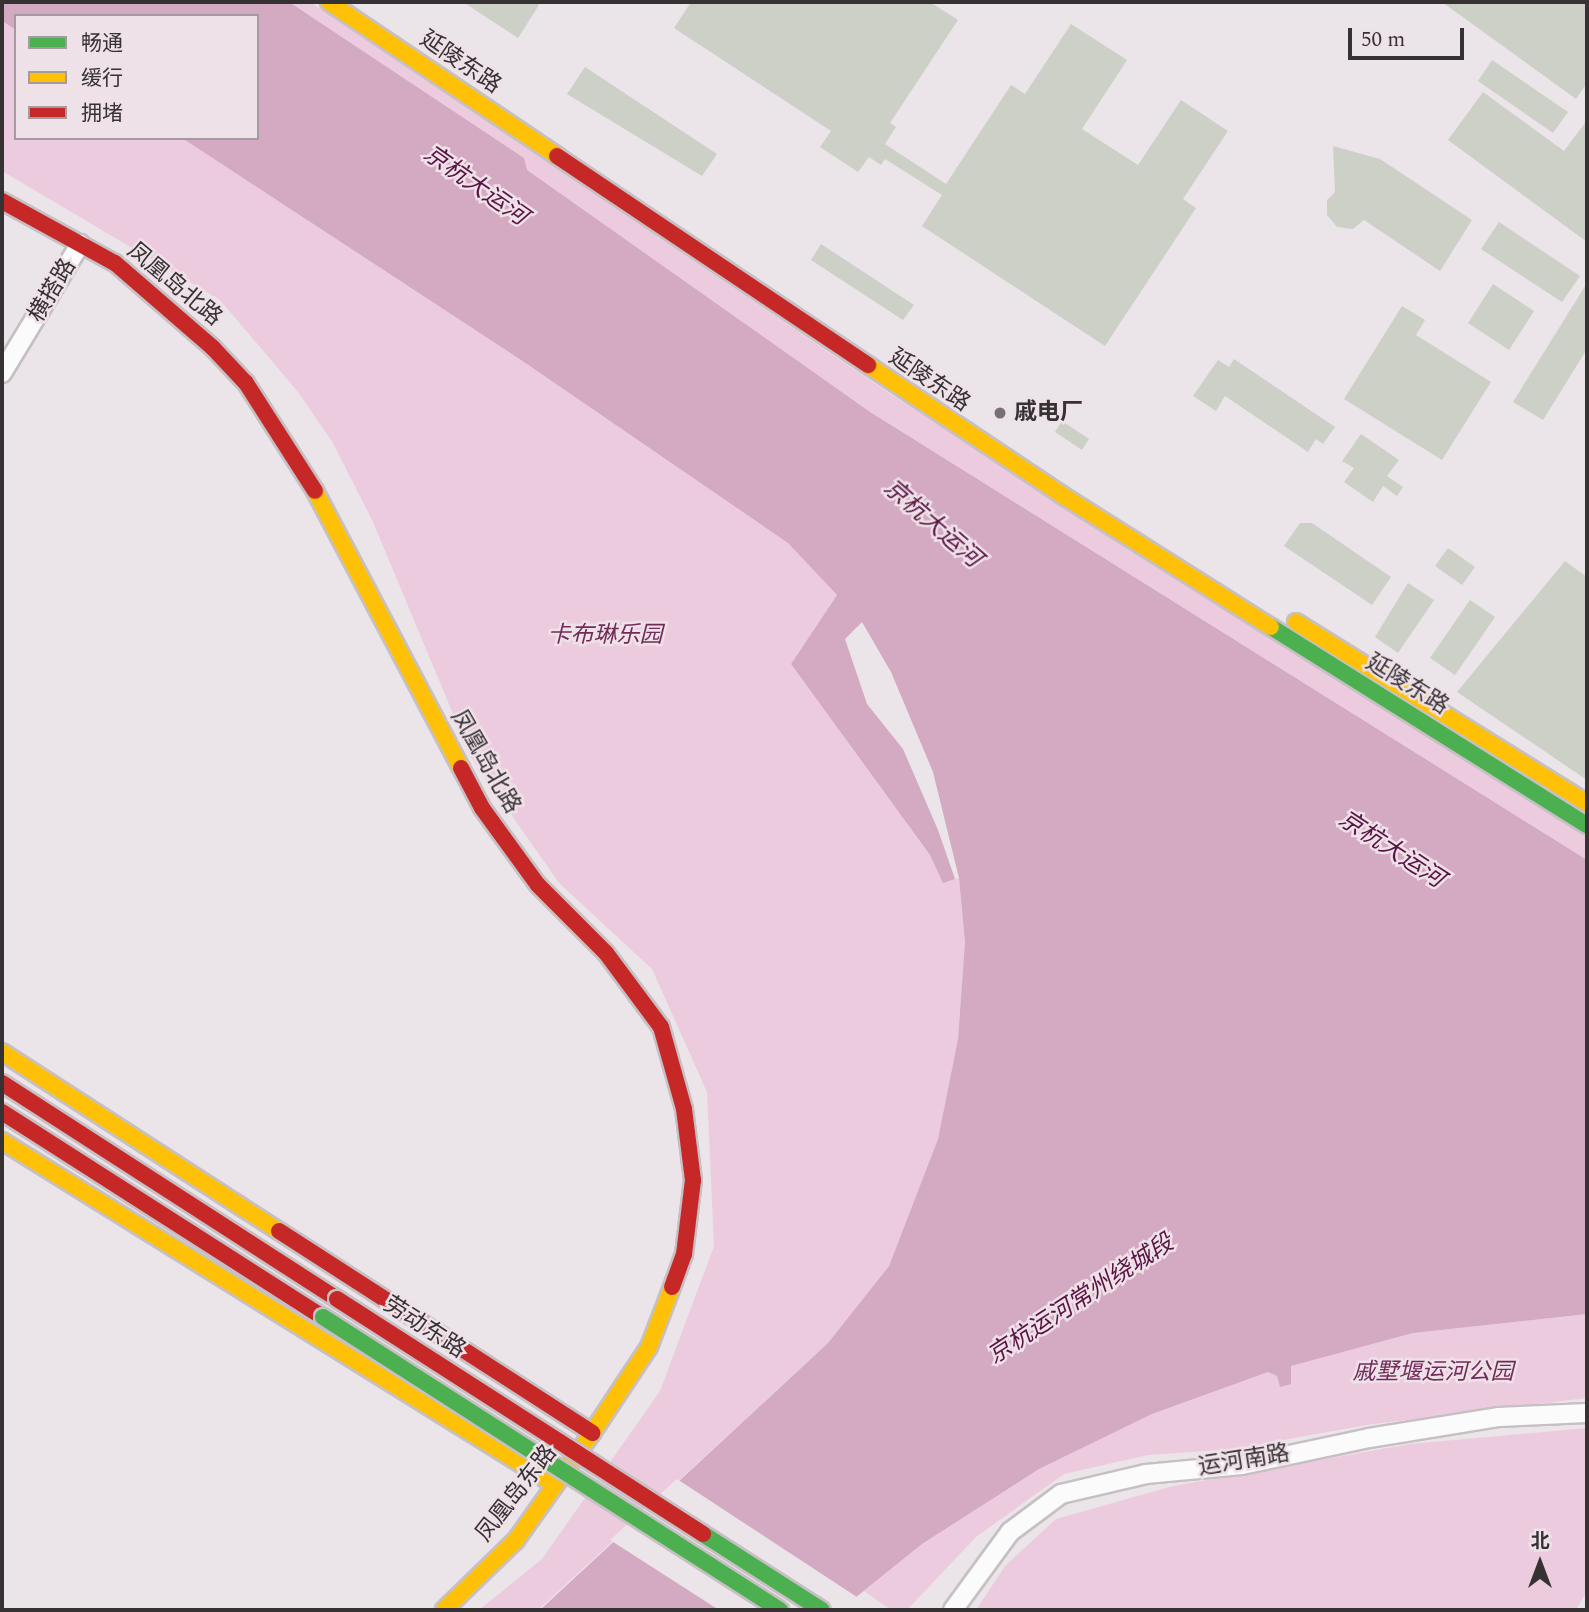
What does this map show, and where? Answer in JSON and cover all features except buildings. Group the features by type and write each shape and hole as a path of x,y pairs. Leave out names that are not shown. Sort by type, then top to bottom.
{"main road":[{"name":"延陵东路","path":"328,2 1062,495 1587,825"},
{"name":"延陵东路","path":"357,2 917,383 1587,803"},
{"name":"凤凰岛北路","path":"2,201 115,263 164,303 246,383 335,522 481,808 538,885 606,953 661,1027 684,1109 693,1180 684,1254 649,1347 592,1433"},
{"path":"2,1052 592,1433"},
{"name":"劳动东路","path":"2,1083 822,1610"},
{"name":"劳动东路","path":"2,1112 780,1610"},
{"path":"2,1141 555,1485"},
{"name":"凤凰岛东路","path":"444,1610 516,1540 592,1433"}],"street":[{"name":"横搭路","path":"2,373 80,244"},
{"name":"运河南路","path":"953,1610 1010,1531 1061,1494 1146,1474 1242,1465 1368,1438 1499,1417 1587,1413"}],"green space":[{"path":"267,2 310,2 892,395 1587,832 1587,880 878,421"},
{"name":"卡布琳乐园","path":"2,21 14,29 14,140 185,140 521,360 788,543 837,595 791,664 930,855 943,882 959,878 965,942 958,1039 938,1139 889,1266 828,1343 538,1610 479,1610 542,1559 660,1391 714,1246 707,1092 652,969 559,883 471,757 373,522 333,443 298,392 220,300 2,171"},
{"name":"戚墅堰运河公园","path":"1587,1314 1587,1398 1366,1425 1234,1449 1148,1455 1064,1474 976,1537 907,1610 891,1610 864,1591 922,1544 1039,1469 1152,1414 1268,1372 1277,1376 1280,1387 1291,1366 1413,1333"},
{"path":"1587,1428 1587,1591 1576,1610 976,1610 1005,1566 1056,1519 1173,1486 1410,1444"}],"water":[{"path":"2,2 289,2 524,158 527,170 870,412 1587,860 1587,1314 1413,1333 1291,1366 1291,1384 1280,1387 1277,1376 1268,1372 1152,1414 1039,1469 922,1544 840,1610 540,1610 828,1343 889,1266 938,1139 958,1039 965,942 959,878 933,772 891,672 862,622 845,639 867,704 903,749 938,830 955,879 943,883 930,855 791,664 837,595 788,543 521,360 185,140 259,140 259,14 14,14 14,29 2,21"}],"pier":[{"path":"677,1479 860,1599 846,1610 719,1610 610,1540"}],"traffic: fast":[{"path":"1271,627 1587,825"},
{"path":"323,1317 780,1610"},
{"path":"703,1534 822,1610"}],"traffic: slow":[{"path":"329,2 557,156"},
{"path":"868,365 1062,495 1271,627"},
{"path":"315,491 461,768"},
{"path":"1296,622 1587,803"},
{"path":"2,1052 279,1231"},
{"path":"2,1141 555,1485"},
{"path":"444,1610 516,1540 592,1433 649,1347 672,1287"}],"traffic: jam":[{"path":"557,156 868,365"},
{"path":"2,201 115,263 213,348 246,383 315,491"},
{"path":"461,768 482,808 538,885 606,953 661,1027 684,1109 693,1180 684,1254 672,1287"},
{"path":"2,1083 337,1299"},
{"path":"2,1112 323,1317"},
{"path":"279,1231 592,1433"},
{"path":"337,1299 703,1534"}],"place":[{"name":"戚电厂","path":"1000,413"}],"water label":[{"name":"京杭大运河","path":"475,186"},
{"name":"京杭大运河","path":"932,524"},
{"name":"京杭大运河","path":"1391,850"},
{"name":"京杭运河常州绕城段","path":"1081,1300"}]}
